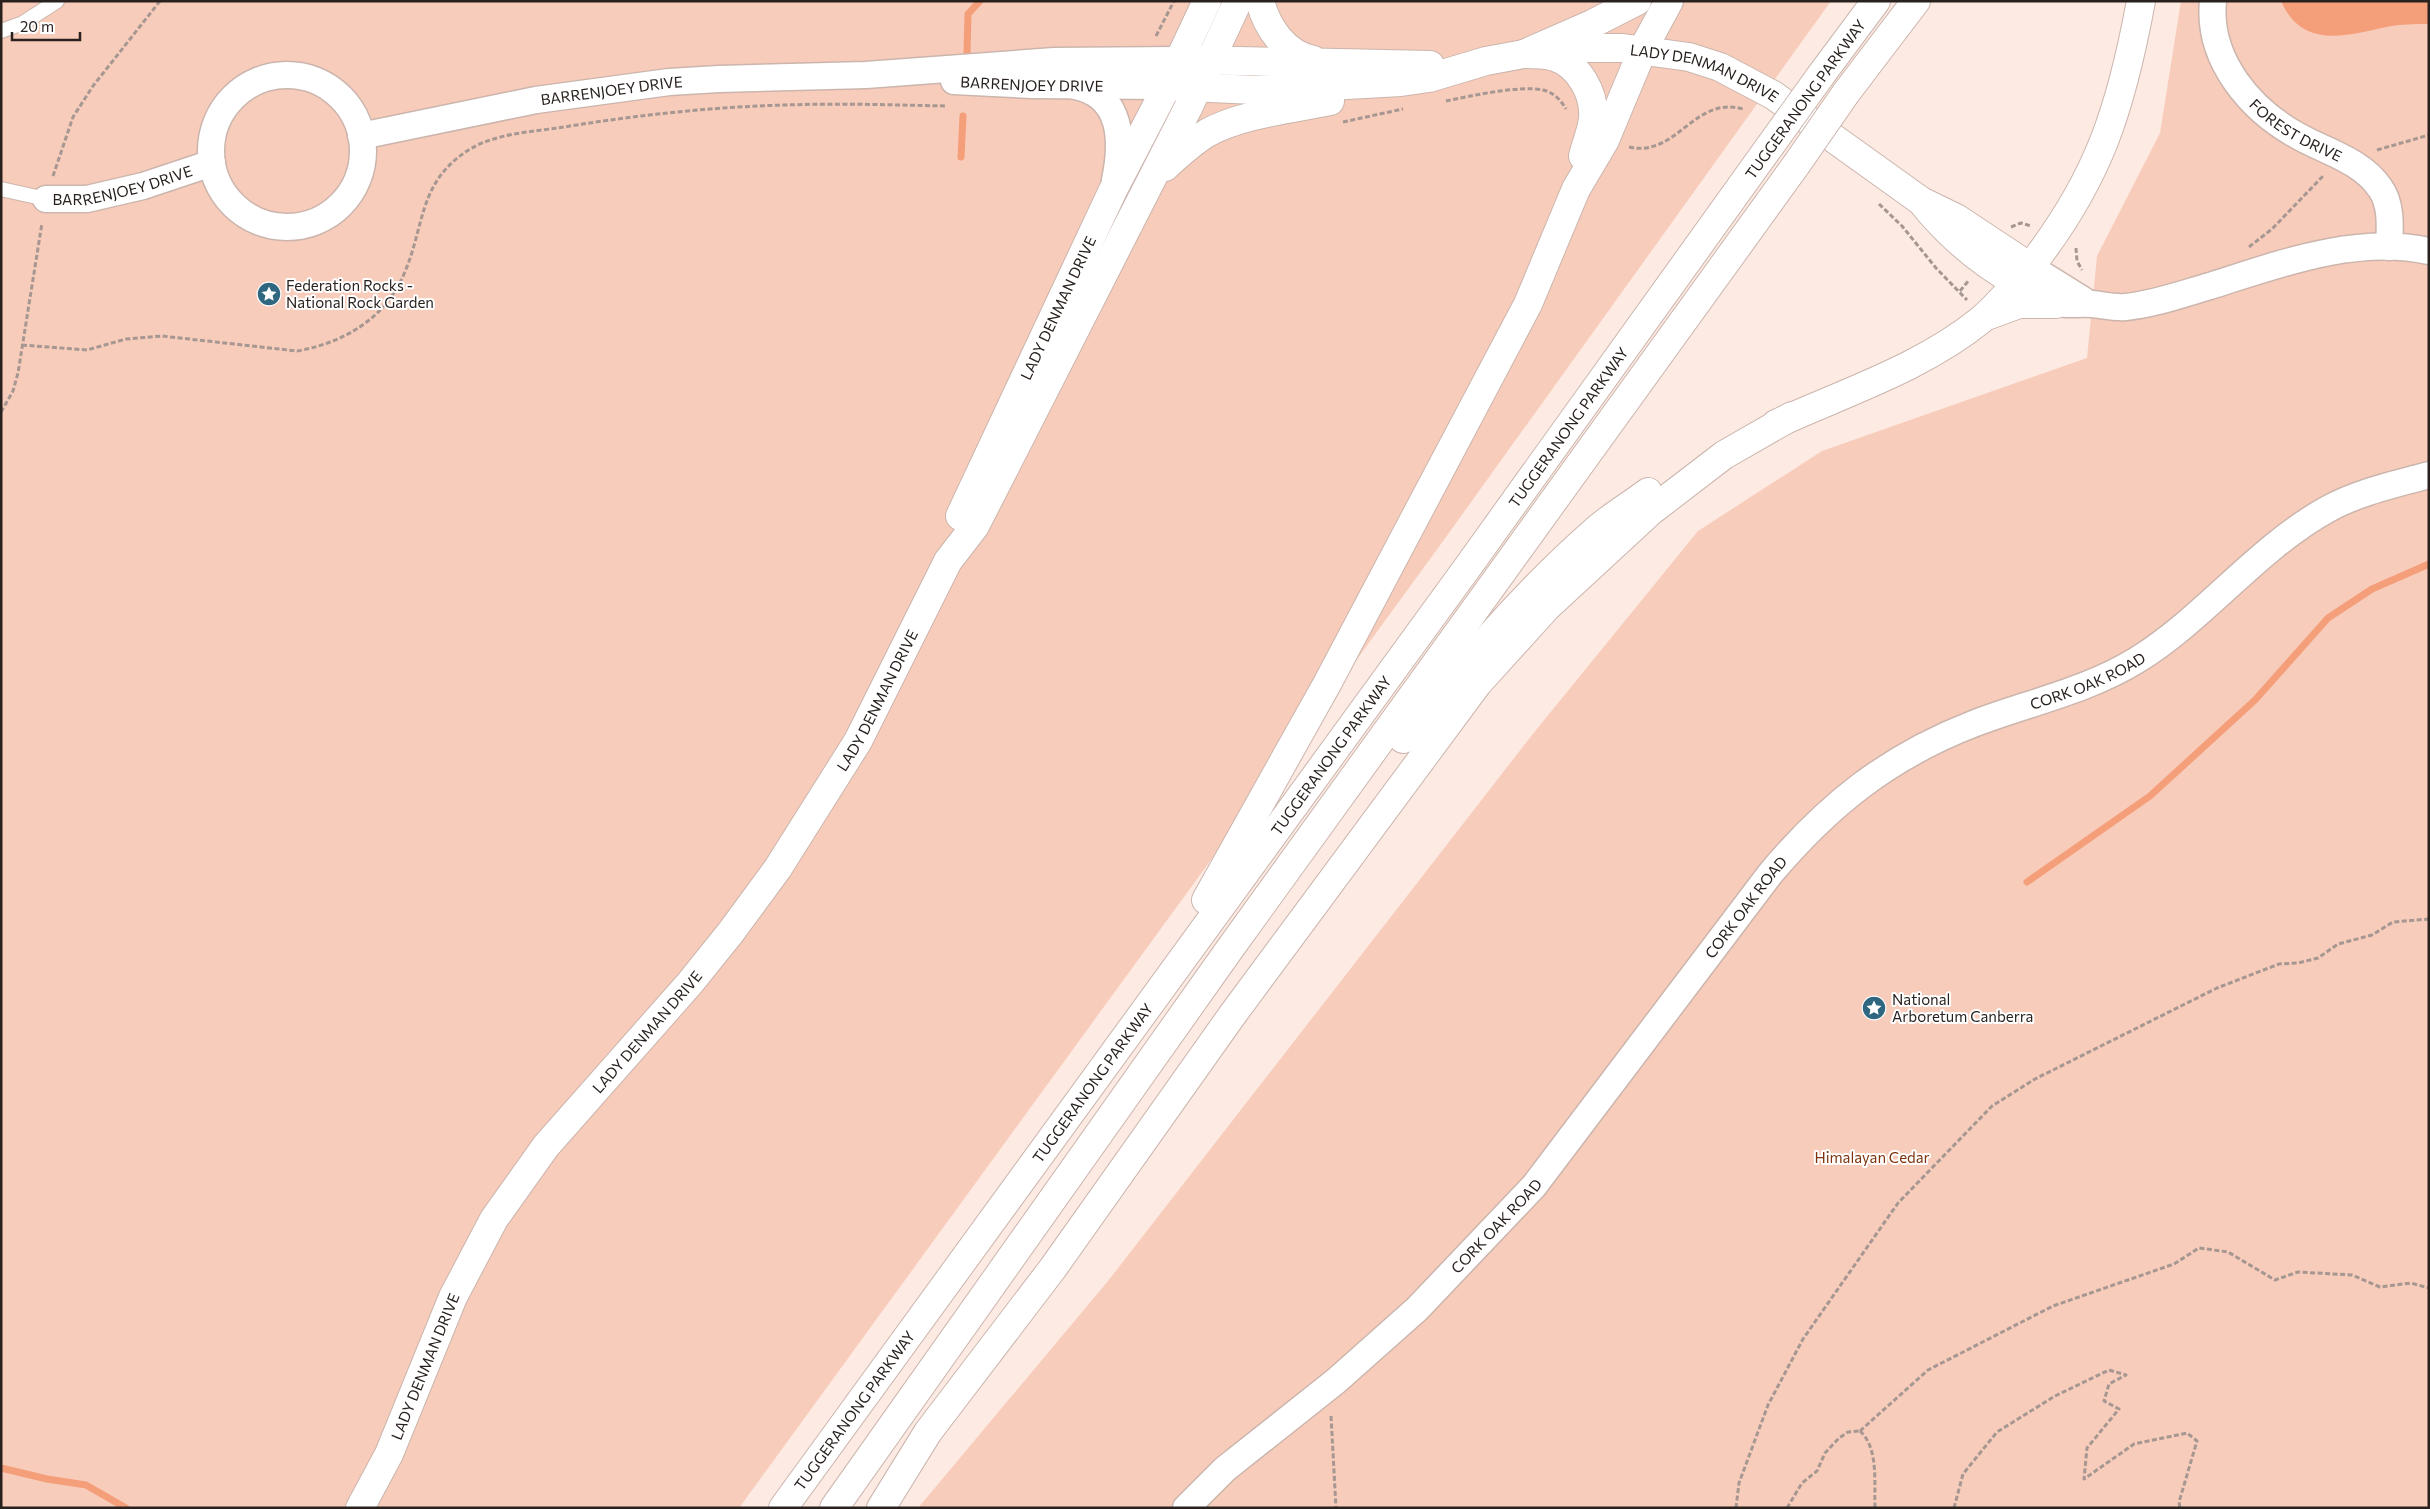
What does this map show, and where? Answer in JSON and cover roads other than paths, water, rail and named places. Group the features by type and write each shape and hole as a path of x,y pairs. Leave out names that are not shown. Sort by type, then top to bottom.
{"main road":[{"name":"LADY DENMAN DRIVE","path":"948,561 957,521 1112,190 1168,86 1207,1"},
{"name":"LADY DENMAN DRIVE","path":"360,1508 389,1454 453,1297 494,1219 546,1146 690,983 731,932 778,868 858,741 948,561 975,526 1198,87 1238,1"},
{"path":"1260,1 1265,17 1283,43 1300,56 1317,61"},
{"path":"1524,54 1592,24 1636,1"},
{"path":"1123,1042 1185,937 1327,684 1528,304 1576,189 1605,140 1643,49 1669,1"},
{"name":"TUGGERANONG PARKWAY","path":"783,1508 1467,568 1876,1"},
{"name":"TUGGERANONG PARKWAY","path":"834,1508 1229,950 1846,93 1916,1"},
{"path":"1229,950 1481,644 1546,576 1597,529 1673,475 1717,450 1905,367 1962,334 1984,318 2024,275 2054,238 2083,190 2103,148 2121,93 2141,1"},
{"name":"LADY DENMAN DRIVE","path":"1198,87 1255,90 1307,89 1429,78 1486,61 1524,54 1599,47 1643,49 1704,61 1751,82 1812,122 1921,201 1956,218 2024,275"},
{"path":"1524,54 1541,54 1563,61 1574,70 1589,93 1593,107 1592,119 1576,189"},
{"name":"LADY DENMAN DRIVE","path":"1180,60 1317,61 1429,65 1486,61"},
{"path":"1151,179 1191,144 1209,132 1230,124 1429,78"},
{"name":"BARRENJOEY DRIVE","path":"1168,86 1198,87"},
{"path":"1984,318 2019,304 2056,304"},
{"path":"881,1508 928,1432 1053,1268 1233,1014 1478,683 1547,607 1651,510 1724,455 1792,416"}],"street":[{"name":"FOREST DRIVE","path":"2213,1 2214,32 2221,53 2235,81 2255,106 2285,129 2350,162 2375,181 2385,197 2390,225 2389,247"},
{"name":"BARRENJOEY DRIVE","path":"361,136 477,110 598,90 719,78 866,74 1054,61 1180,60"},
{"name":"BARRENJOEY DRIVE","path":"866,74 1000,84 1168,86"},
{"name":"BARRENJOEY DRIVE","path":"278,76 306,78 330,89 349,108 356,120 361,136 362,159 360,171 349,194 341,204 325,216 295,226 269,225 246,215 235,207 220,187 212,163 212,136 222,110 230,100 252,84 278,76"},
{"path":"1067,85 1093,93 1106,104 1114,117 1119,131 1121,148 1112,190"},
{"name":"BARRENJOEY DRIVE","path":"46,199 87,199 143,186 212,163"},
{"path":"2024,275 2056,304 2068,306 2090,304 2111,307 2145,304 2325,253 2355,248 2389,247 2429,251"},
{"path":"2024,275 2065,291 2090,304"},
{"name":"CORK OAK ROAD","path":"1186,1508 1225,1469 1336,1381 1417,1309 1534,1186 1770,874 1798,841 1848,794 1914,750 1972,725 2084,686 2138,660 2271,549 2312,519 2354,498 2429,475"}],"lane":[{"path":"1,31 23,23 57,1"},
{"name":"BARRENJOEY DRIVE","path":"1,189 46,199"}],"waterway":[{"path":"967,53 968,14 980,1"},
{"path":"961,157 963,116"},
{"path":"2027,882 2150,796 2255,700 2328,618 2372,589 2429,564"},
{"path":"1,1468 47,1479 86,1485 126,1508"}],"place":[{"name":"Federation Rocks - National Rock Garden","path":"269,294"},
{"name":"National Arboretum Canberra","path":"1874,1008"}],"park label":[{"name":"Himalayan Cedar","path":"1872,1157"}]}
